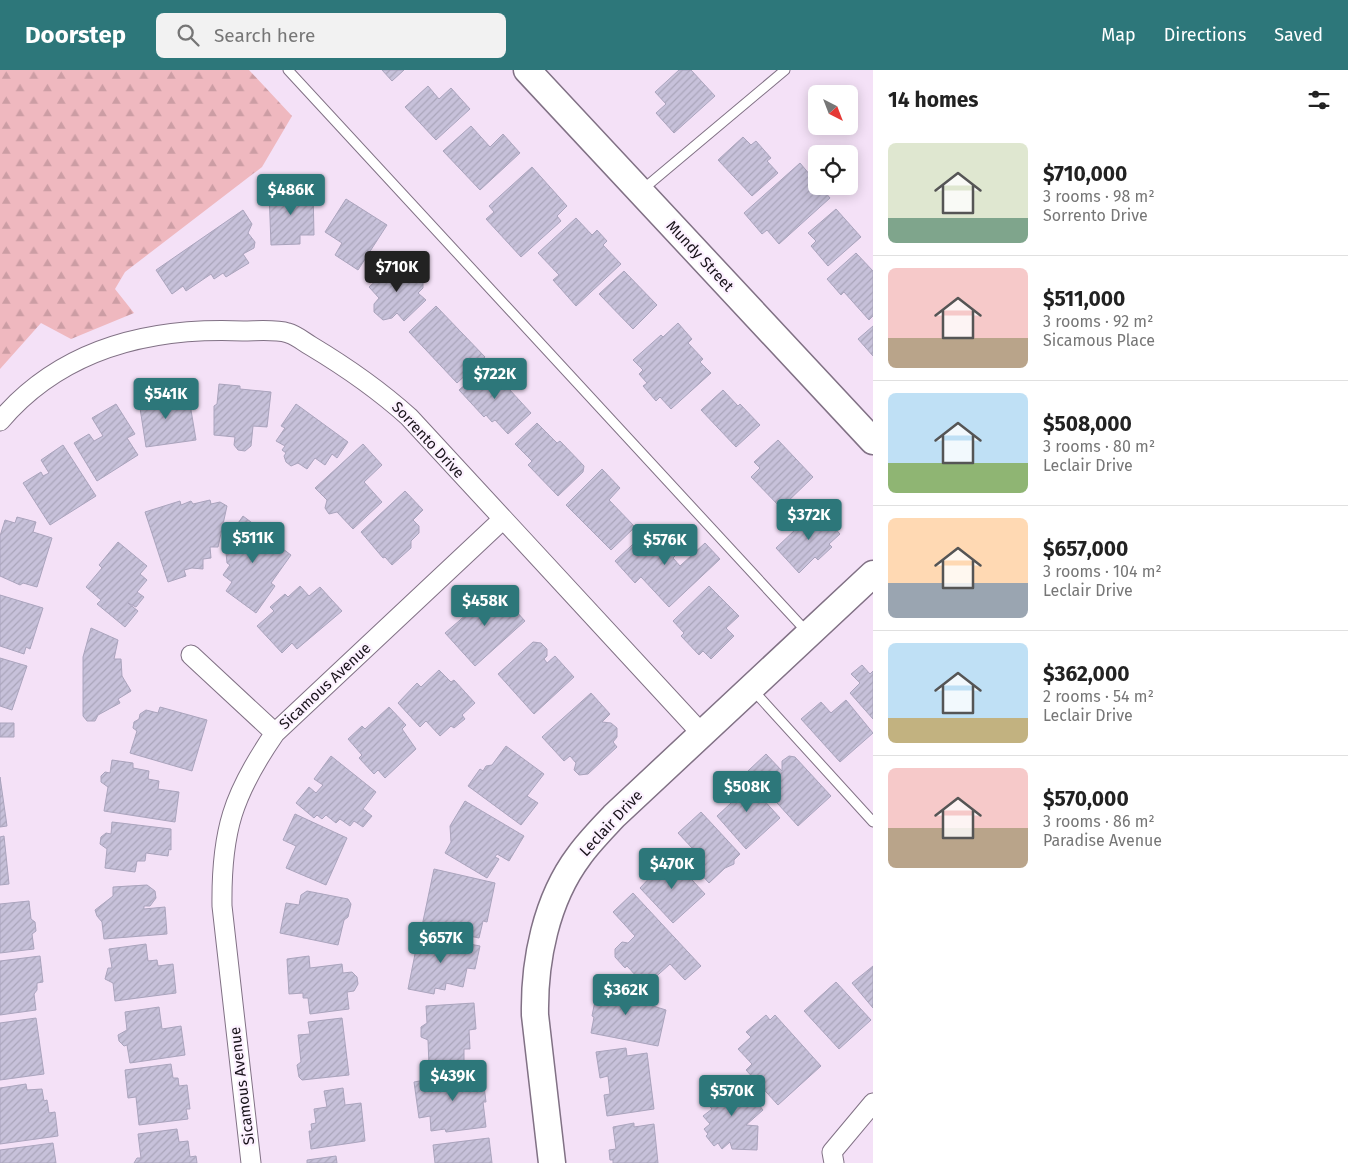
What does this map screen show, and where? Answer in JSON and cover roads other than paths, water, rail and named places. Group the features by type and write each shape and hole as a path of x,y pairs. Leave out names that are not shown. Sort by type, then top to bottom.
{"street":[{"name":"Mundy Street","path":"527,70 873,441"},
{"name":"Sorrento Drive","path":"0,421 45,380 63,369 120,342 177,332 208,329 289,333 386,396 409,417 502,520 702,734"},
{"name":"Sicamous Avenue","path":"251,1163 225,944 222,870 226,839 234,806 251,768 275,733 502,520"},
{"name":"Leclair Drive","path":"552,1163 535,1015 535,993 542,941 551,914 578,858 595,836 873,574"},
{"path":"192,655 275,733"},
{"path":"834,1163 832,1152 873,1103"}],"lane":[{"path":"288,70 810,634"},
{"path":"640,192 785,70"},
{"path":"752,689 873,822"}]}
